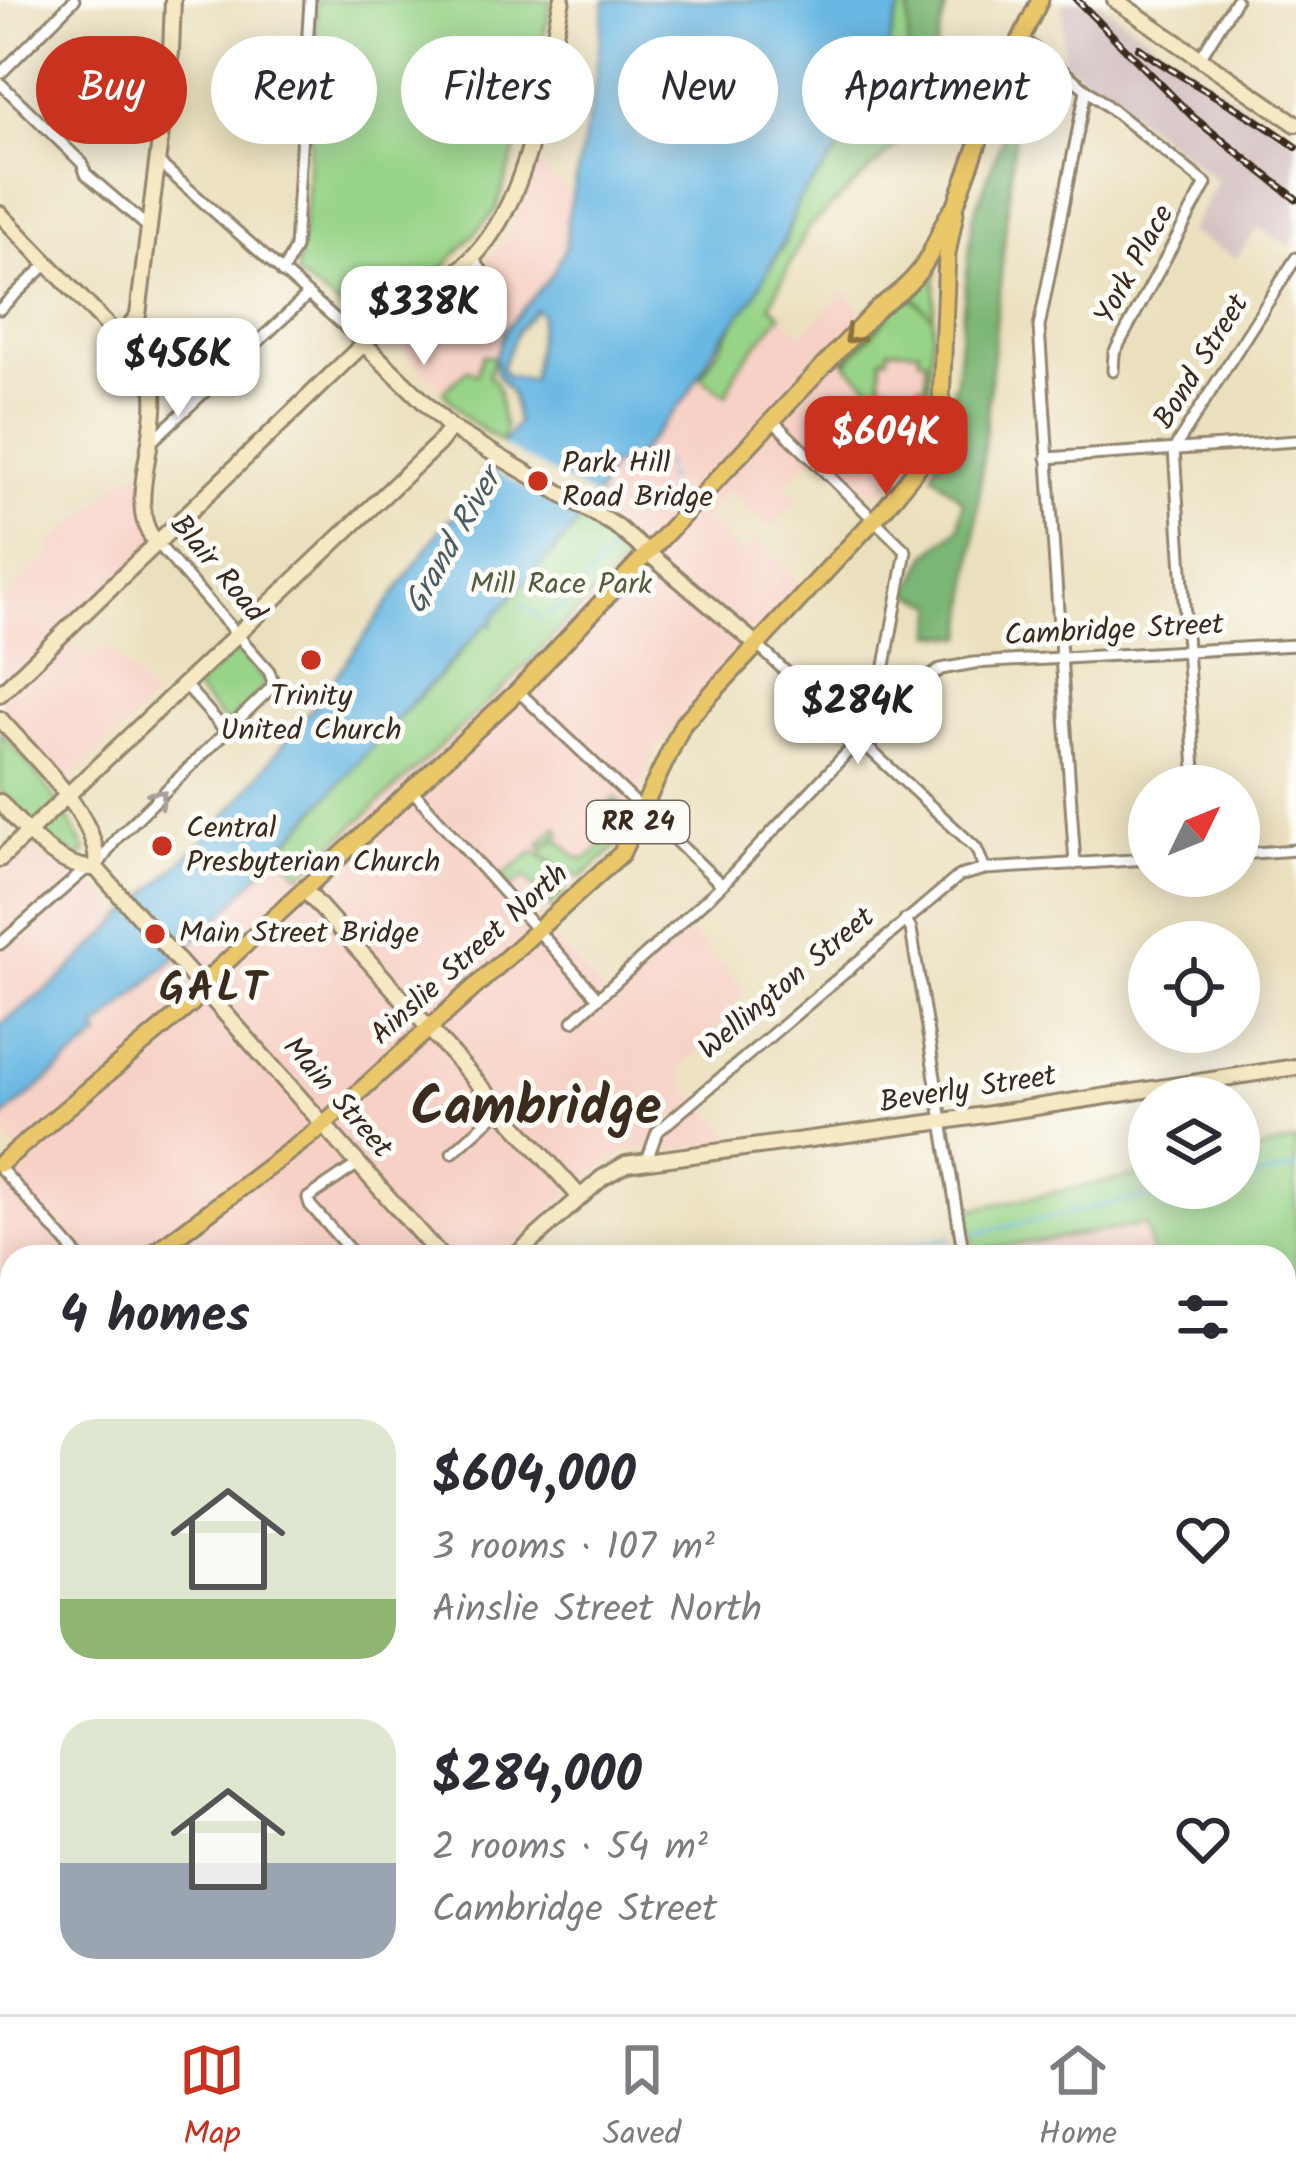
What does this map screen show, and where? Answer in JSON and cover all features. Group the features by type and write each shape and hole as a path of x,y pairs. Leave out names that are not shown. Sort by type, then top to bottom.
{"main road":[{"name":"RR 24","path":"1021,36 1040,0"},
{"name":"RR 24","path":"0,1166 192,1004 203,987 518,691 875,311 912,282 956,204 979,144"},
{"name":"Ainslie Street North","path":"324,1124 621,854 682,724 875,519 922,462 938,422 946,254 956,204"},
{"name":"RR 24","path":"165,1245 324,1124"}],"street":[{"path":"74,0 0,78 82,163 86,174 150,230"},
{"path":"122,338 138,315 173,0"},
{"path":"282,273 295,248 310,0"},
{"path":"0,694 364,344 473,258 506,213 527,153 562,0"},
{"path":"1115,0 1296,124"},
{"path":"1200,58 1236,0"},
{"path":"1072,79 1086,90 1039,327 1075,864"},
{"name":"York Place","path":"1086,90 1206,184 1114,352 1113,371"},
{"path":"158,162 364,344 451,428 592,511 651,552 976,848 986,869"},
{"name":"Blair Road","path":"0,214 122,338 152,376 155,400 141,518 274,678 268,691 226,731"},
{"path":"426,295 450,319 484,280 473,258"},
{"name":"Bond Street","path":"1195,765 1174,448 1296,258"},
{"path":"0,310 48,263"},
{"path":"151,443 308,296"},
{"path":"773,422 906,551 878,723"},
{"path":"0,859 451,428"},
{"path":"1047,458 1296,441"},
{"name":"Cambridge Street","path":"573,1021 722,885 860,739 941,669 974,663 1296,645"},
{"path":"0,944 91,868 226,731 184,684"},
{"path":"518,691 722,885"},
{"path":"0,719 67,795 93,842 91,868"},
{"path":"412,790 598,998"},
{"path":"0,802 43,846 91,868"},
{"path":"1260,853 1296,850"},
{"name":"Wellington Street","path":"527,1245 617,1168 647,1160 657,1132 958,876 986,869 1128,860"},
{"name":"Main Street","path":"91,868 203,987 430,1245"},
{"path":"305,890 580,1197"},
{"path":"905,920 911,929 962,1245"},
{"name":"Beverly Street","path":"647,1160 1296,1067"},
{"path":"452,1153 501,1109"},
{"path":"345,1245 308,1198 358,1165"},
{"path":"0,1166 69,1245"}],"shaded area":[{"path":"1067,0 1096,0 1296,142 1296,234 1289,245 1258,228 1236,258 1189,232 1218,181 1072,67 1072,36 1063,36"},
{"path":"537,165 574,196 561,260 506,330 495,357 483,355 476,376 467,369 443,392 397,344 399,325 458,289 504,242"},
{"path":"843,292 880,327 891,315 888,310 931,317 927,414 919,442 880,492 868,491 822,450 785,485 798,499 770,529 729,489 702,516 741,554 755,539 802,584 722,668 656,749 625,831 537,919 609,999 690,932 747,992 680,1070 688,1091 741,1143 629,1148 581,1183 523,1237 529,1245 0,1245 0,1182 25,1160 11,1143 0,1116 100,1035 95,1030 226,911 280,853 302,874 510,682 626,559 587,523 611,464 627,467 701,377 726,395 738,367 781,315 802,334"},
{"path":"151,465 157,467 153,519 172,545 72,640 91,659 108,645 155,699 65,783 0,709 0,603 54,551 50,544 126,478"},
{"path":"26,847 101,889 126,917 56,983 0,1025 0,873"},
{"path":"1145,1225 1150,1245 1014,1245"}],"green space":[{"path":"317,0 552,0 544,36 401,36 401,144 517,144 496,210 435,277 364,325 297,276 310,144 377,144 377,36 315,36"},
{"path":"909,0 908,36 891,36"},
{"path":"909,0 948,0 939,36 908,36"},
{"path":"845,144 898,144 808,228 770,305 781,315 738,367 726,396 701,377 784,245 799,199"},
{"path":"1000,144 1014,144 965,637 933,634 937,605 909,593 927,555 959,528 963,501 933,474 956,379 973,217"},
{"path":"937,253 929,392 918,393 918,385 926,384 926,359 919,358 919,350 889,349 888,357 882,357 881,383 888,384 886,390 876,391 846,364 891,313 845,361 842,358 906,293 933,317 908,291"},
{"path":"483,355 495,357 488,376 499,392 505,426 502,443 468,420 443,392 468,369 476,375"},
{"name":"Mill Race Park","path":"577,522 587,523 627,559 510,682 301,875 280,853 480,630 492,625"},
{"path":"239,647 266,684 227,725 195,689"},
{"path":"0,731 67,817 86,852 79,858 44,836 0,792"},
{"path":"616,798 633,816 620,843 581,878 541,852 547,846 539,844 557,827 561,833 550,844 558,838 577,858 587,859 622,826 620,820 626,814 613,802 607,805"},
{"path":"535,851 565,878 564,894 549,907 525,876 510,888 500,877"},
{"path":"1296,1141 1296,1245 1150,1245 1145,1225 1014,1245 974,1245 968,1210 1128,1177 1128,1209 1260,1209 1260,1150"}],"water":[{"name":"Grand River","path":"605,0 905,0 891,36 802,36 802,144 844,144 799,199 753,299 716,345 688,395 627,467 611,465 596,498 591,495 574,528 494,617 492,625 476,634 413,701 226,911 96,1030 100,1036 0,1120 0,1025 56,983 219,825 322,696 447,520 467,514 486,467 517,423 512,395 496,373 495,357 505,330 552,275 566,246 583,144 594,144 594,89","holes":["536,309 541,314 532,380 507,376 501,368 517,331"]}],"pier":[{"name":"Park Hill Road Bridge","path":"497,442 598,499 583,521 483,465"}],"waterway":[{"path":"665,462 666,469"},
{"path":"666,480 668,475"},
{"path":"549,615 571,599 613,549"},
{"path":"521,603 525,606"},
{"path":"530,611 540,618"},
{"path":"1260,1177 1296,1168"},
{"path":"969,1235 1128,1201"},
{"path":"909,1245 950,1238"}],"railway":[{"path":"1077,0 1194,118 1296,199"},
{"path":"1139,48 1296,147"}],"place":[{"name":"Park Hill Road Bridge","path":"538,481"},
{"name":"Trinity United Church","path":"311,660"},
{"name":"Central Presbyterian Church","path":"162,846"},
{"name":"Main Street Bridge","path":"155,934"}],"district":[{"name":"GALT","path":"214,989"},
{"name":"Cambridge","path":"536,1110"}]}
